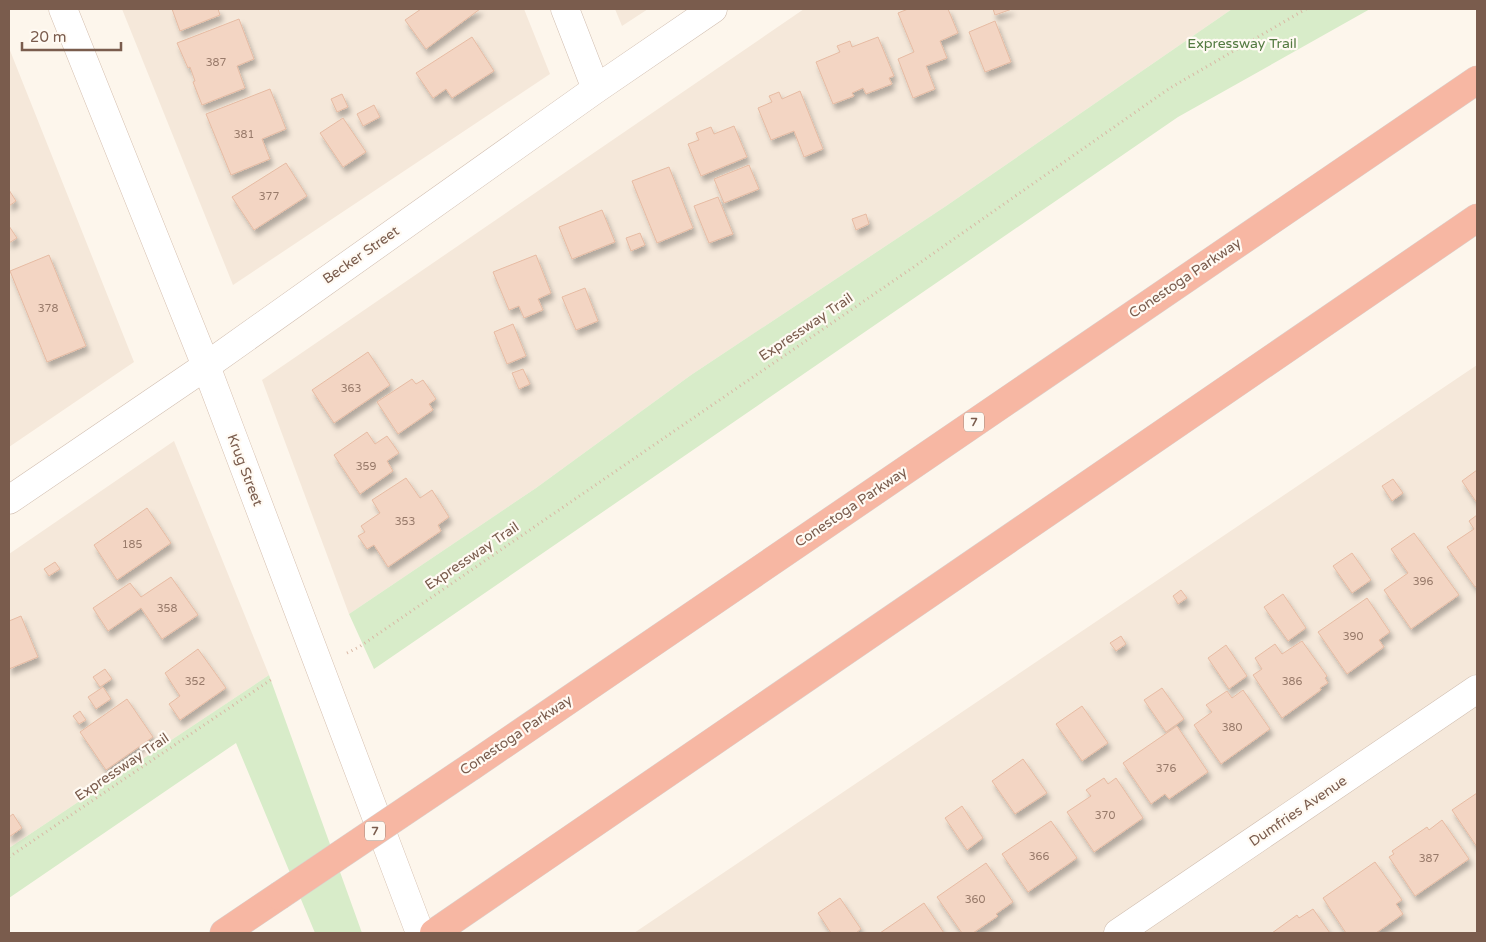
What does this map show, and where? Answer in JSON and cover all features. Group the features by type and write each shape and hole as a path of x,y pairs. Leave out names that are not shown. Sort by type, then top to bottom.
{"highway":[{"name":"Conestoga Parkway","path":"224,933 472,766 1477,80"},
{"path":"434,933 1477,218"}],"street":[{"name":"Krug Street","path":"63,9 206,366 420,933"},
{"path":"565,9 596,89"},
{"name":"Becker Street","path":"9,500 206,366 596,89 713,9"},
{"name":"Dumfries Avenue","path":"1118,933 1477,689"}],"path":[{"name":"Expressway Trail","path":"319,666 368,641 904,274 1170,88 1306,9"},
{"name":"Expressway Trail","path":"9,857 272,679"}],"shaded area":[{"path":"122,9 524,9 550,74 233,285"},
{"path":"615,9 648,9 622,26"},
{"path":"804,9 1232,9 946,206 691,375 536,488 349,614 262,380"},
{"path":"9,48 134,362 9,447"},
{"path":"1477,365 1477,933 634,933"},
{"path":"174,441 269,675 9,848 9,554"}],"green space":[{"name":"Expressway Trail","path":"1232,9 1370,9 1178,117 374,669 349,614 536,488 691,375 946,206"},
{"path":"269,675 362,933 315,933 236,743 9,898 9,848"}],"building":[{"path":"172,9 218,9 220,15 180,31"},
{"path":"421,9 480,9 426,49 405,20"},
{"path":"908,9 948,9 958,33 940,41 947,58 926,66 935,89 913,98 898,59 914,52 898,13"},
{"path":"993,9 1012,9 995,15"},
{"path":"239,19 254,59 237,66 245,88 202,105 193,82 195,81 190,67 188,68 177,43"},
{"path":"995,21 1011,62 985,72 969,32"},
{"path":"472,37 494,71 452,98 446,89 433,98 416,73"},
{"path":"878,37 894,76 889,78 892,84 866,94 863,88 852,93 854,96 833,104 816,62 840,52 837,46 850,41 852,47"},
{"path":"270,89 286,129 262,139 270,159 231,175 206,114"},
{"path":"800,91 823,149 804,157 794,131 771,140 758,108 772,102 769,96 779,92 782,99"},
{"path":"342,94 348,107 337,112 331,99"},
{"path":"374,105 380,117 363,126 357,114"},
{"path":"343,118 366,152 343,167 320,133"},
{"path":"734,126 747,157 701,176 688,144 699,140 696,133 711,127 714,134"},
{"path":"286,163 307,196 254,230 232,197"},
{"path":"749,165 759,189 724,203 714,179"},
{"path":"669,167 693,228 657,243 632,181"},
{"path":"9,190 16,201 9,206"},
{"path":"718,197 733,234 709,243 694,206"},
{"path":"602,210 615,242 572,259 559,227"},
{"path":"866,214 869,224 856,230 852,219"},
{"path":"9,226 17,238 9,243"},
{"path":"640,233 645,245 631,251 626,238"},
{"path":"49,255 86,346 47,362 10,271"},
{"path":"536,255 551,293 538,299 543,310 524,318 519,306 509,310 493,272"},
{"path":"585,288 598,321 576,330 562,297"},
{"path":"513,324 526,356 507,364 494,332"},
{"path":"368,352 390,385 334,423 312,390"},
{"path":"523,369 530,384 519,389 512,373"},
{"path":"412,379 416,384 423,380 436,399 429,404 433,410 398,434 377,402"},
{"path":"367,432 375,444 387,436 399,453 387,461 393,471 360,494 334,455"},
{"path":"1477,470 1477,503 1462,481"},
{"path":"406,478 420,498 432,490 449,517 438,525 441,531 388,567 374,545 367,549 358,536 365,532 361,526 380,513 372,500"},
{"path":"1393,479 1403,493 1392,501 1382,486"},
{"path":"147,508 171,543 117,580 94,545"},
{"path":"1477,515 1477,586 1475,587 1447,547 1474,529 1469,521"},
{"path":"1414,533 1459,595 1411,629 1384,590 1408,573 1391,549"},
{"path":"1352,553 1371,580 1352,593 1333,566"},
{"path":"55,562 60,569 49,576 44,569"},
{"path":"171,577 198,615 162,639 141,608 108,631 93,608 130,583 141,597"},
{"path":"1181,590 1187,598 1178,604 1173,596"},
{"path":"1283,594 1306,628 1288,641 1264,607"},
{"path":"1367,598 1390,632 1379,640 1384,647 1347,674 1318,632"},
{"path":"21,616 38,657 9,669 9,621"},
{"path":"1121,636 1126,644 1116,651 1110,643"},
{"path":"1302,641 1327,676 1325,678 1328,683 1282,718 1253,675 1262,669 1255,658 1275,644 1282,654"},
{"path":"1226,645 1247,676 1229,689 1208,658"},
{"path":"198,649 226,688 180,720 169,704 180,696 165,673"},
{"path":"105,669 112,679 100,687 93,677"},
{"path":"103,687 111,699 96,709 88,697"},
{"path":"1162,688 1184,719 1166,732 1144,700"},
{"path":"1243,690 1270,729 1221,764 1194,725 1212,712 1206,705 1227,691 1232,698"},
{"path":"127,699 153,737 106,770 80,732"},
{"path":"1082,706 1108,743 1082,761 1056,724"},
{"path":"80,711 86,720 79,724 73,716"},
{"path":"1177,726 1208,772 1169,799 1165,794 1151,804 1123,763"},
{"path":"1023,759 1047,793 1015,814 992,781"},
{"path":"1104,778 1108,784 1116,778 1143,818 1094,852 1067,812 1091,796 1086,790"},
{"path":"1477,793 1477,847 1452,810"},
{"path":"962,806 983,838 967,850 945,818"},
{"path":"13,814 22,828 9,837 9,817"},
{"path":"1442,820 1469,859 1415,896 1389,857 1394,854 1392,851 1427,827 1429,830"},
{"path":"1051,821 1077,858 1028,892 1002,854"},
{"path":"1375,862 1402,900 1396,904 1403,914 1376,933 1346,933 1323,898"},
{"path":"986,863 1013,902 996,914 998,916 973,933 962,933 937,897"},
{"path":"840,898 861,929 856,933 831,933 818,913"},
{"path":"924,903 944,933 880,933"},
{"path":"1313,909 1330,933 1272,933 1297,915 1299,918"}]}
